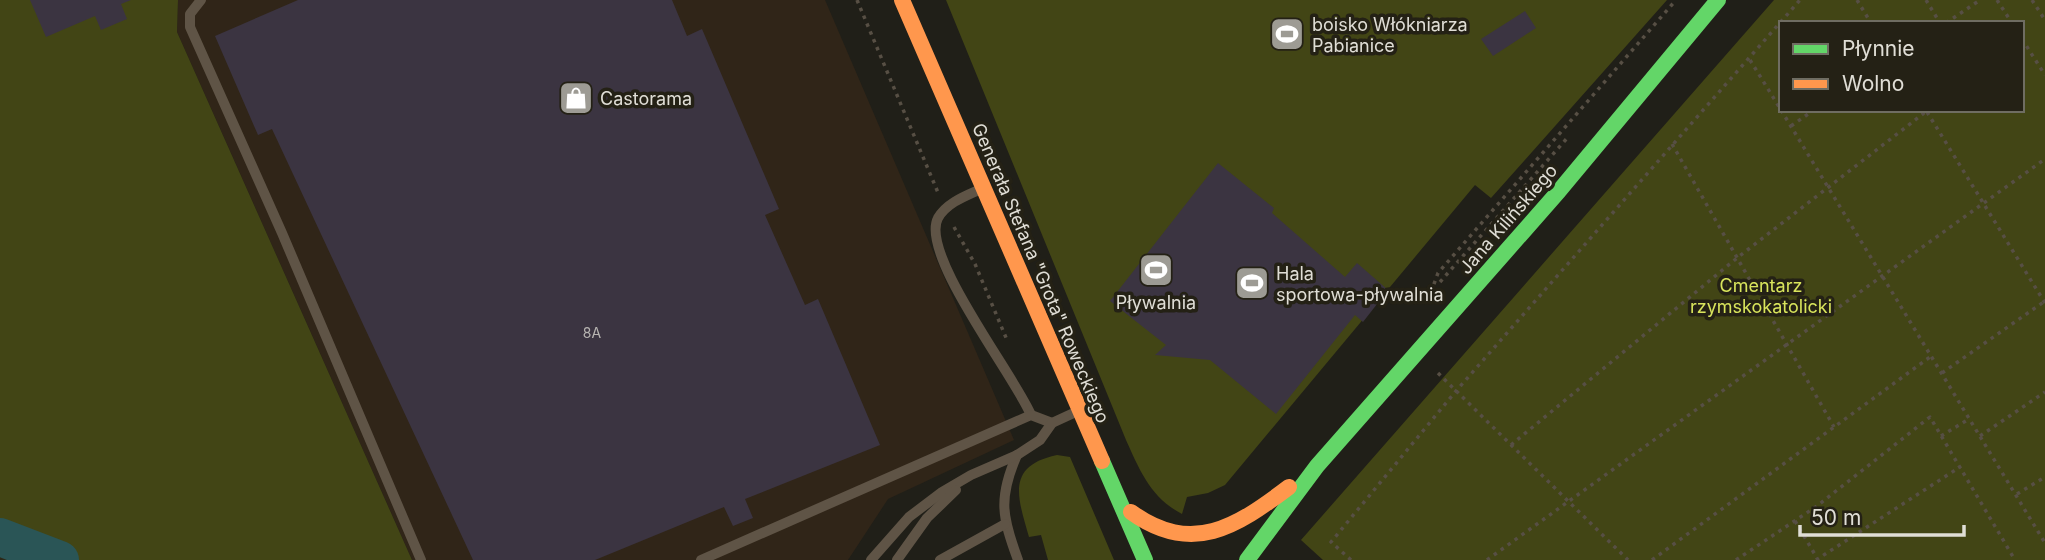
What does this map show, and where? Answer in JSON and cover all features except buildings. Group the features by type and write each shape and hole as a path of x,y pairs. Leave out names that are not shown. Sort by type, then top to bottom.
{"street":[{"name":"Generała Stefana \"Grota\" Roweckiego","path":"902,0 1145,560"},
{"name":"Jana Kilińskiego","path":"1247,560 1317,466 1559,191 1718,0"},
{"path":"1108,476 1133,516 1150,534 1170,545 1199,549 1235,531 1317,466"}],"lane":[{"path":"201,0 190,15 190,27 282,233 421,560"},
{"path":"983,187 943,211 935,225 938,248 971,316 1031,415 1052,422"},
{"path":"871,560 909,517 971,475 1017,455 1040,440 1052,422 1079,411"},
{"path":"701,560 1031,415"},
{"path":"1017,455 1004,483 1005,524 1018,560"},
{"path":"897,560 927,518 971,475"},
{"path":"940,560 1005,524"}],"path":[{"path":"1424,309 1438,273 1676,0"},
{"path":"1782,21 1800,0"},
{"path":"1857,0 1870,21"},
{"path":"1926,0 1939,21"},
{"path":"1949,21 1980,0"},
{"path":"1997,0 2011,21"},
{"path":"2032,0 2045,20"},
{"path":"1351,560 1331,542 1457,391 1779,25"},
{"path":"2024,43 2045,75"},
{"path":"1750,60 1779,107"},
{"path":"1782,112 2045,543"},
{"path":"1791,126 1811,112"},
{"path":"1511,446 1737,258 1926,112"},
{"path":"1928,112 2045,302 1942,373"},
{"path":"1440,282 1573,131"},
{"path":"1672,144 1834,427"},
{"path":"1487,560 2045,159"},
{"path":"1652,560 1931,356"},
{"path":"1438,373 1628,560"},
{"path":"1980,436 2045,392"},
{"path":"1736,560 1795,521 1930,417 2015,560"},
{"path":"1941,436 1970,419"},
{"path":"1795,521 1817,560 1960,467"},
{"path":"2016,495 2045,477"}],"shaded area":[{"path":"178,0 825,0 1014,440 888,499 848,560 412,560 177,32"},
{"path":"0,537 60,560 0,560"}],"green space":[{"path":"0,0 178,0 177,32 412,560 56,560 0,538"},
{"path":"946,0 1667,0 1491,198 1475,185 1225,485 1208,493 1187,497 1182,514 1154,492 1131,451"},
{"name":"Cmentarz rzymskokatolicki","path":"1774,0 2045,0 2045,560 1323,560 1301,540"},
{"path":"1057,455 1070,457 1114,560 1048,560 1041,535 1029,537 1019,497 1022,475 1040,460"}],"waterway":[{"path":"0,537 60,560"}],"traffic: fast":[{"path":"1247,560 1317,466 1559,191 1718,0"},
{"path":"1102,461 1145,560"}],"traffic: slow":[{"path":"902,0 1102,461"},
{"path":"1131,512 1153,525 1174,532 1194,534 1213,531 1251,514 1289,487"}],"place":[{"name":"boisko Włókniarza Pabianice","path":"1287,34"},
{"name":"Castorama","path":"576,98"},
{"name":"Pływalnia","path":"1156,270"},
{"name":"Hala sportowa-pływalnia","path":"1252,283"}]}
